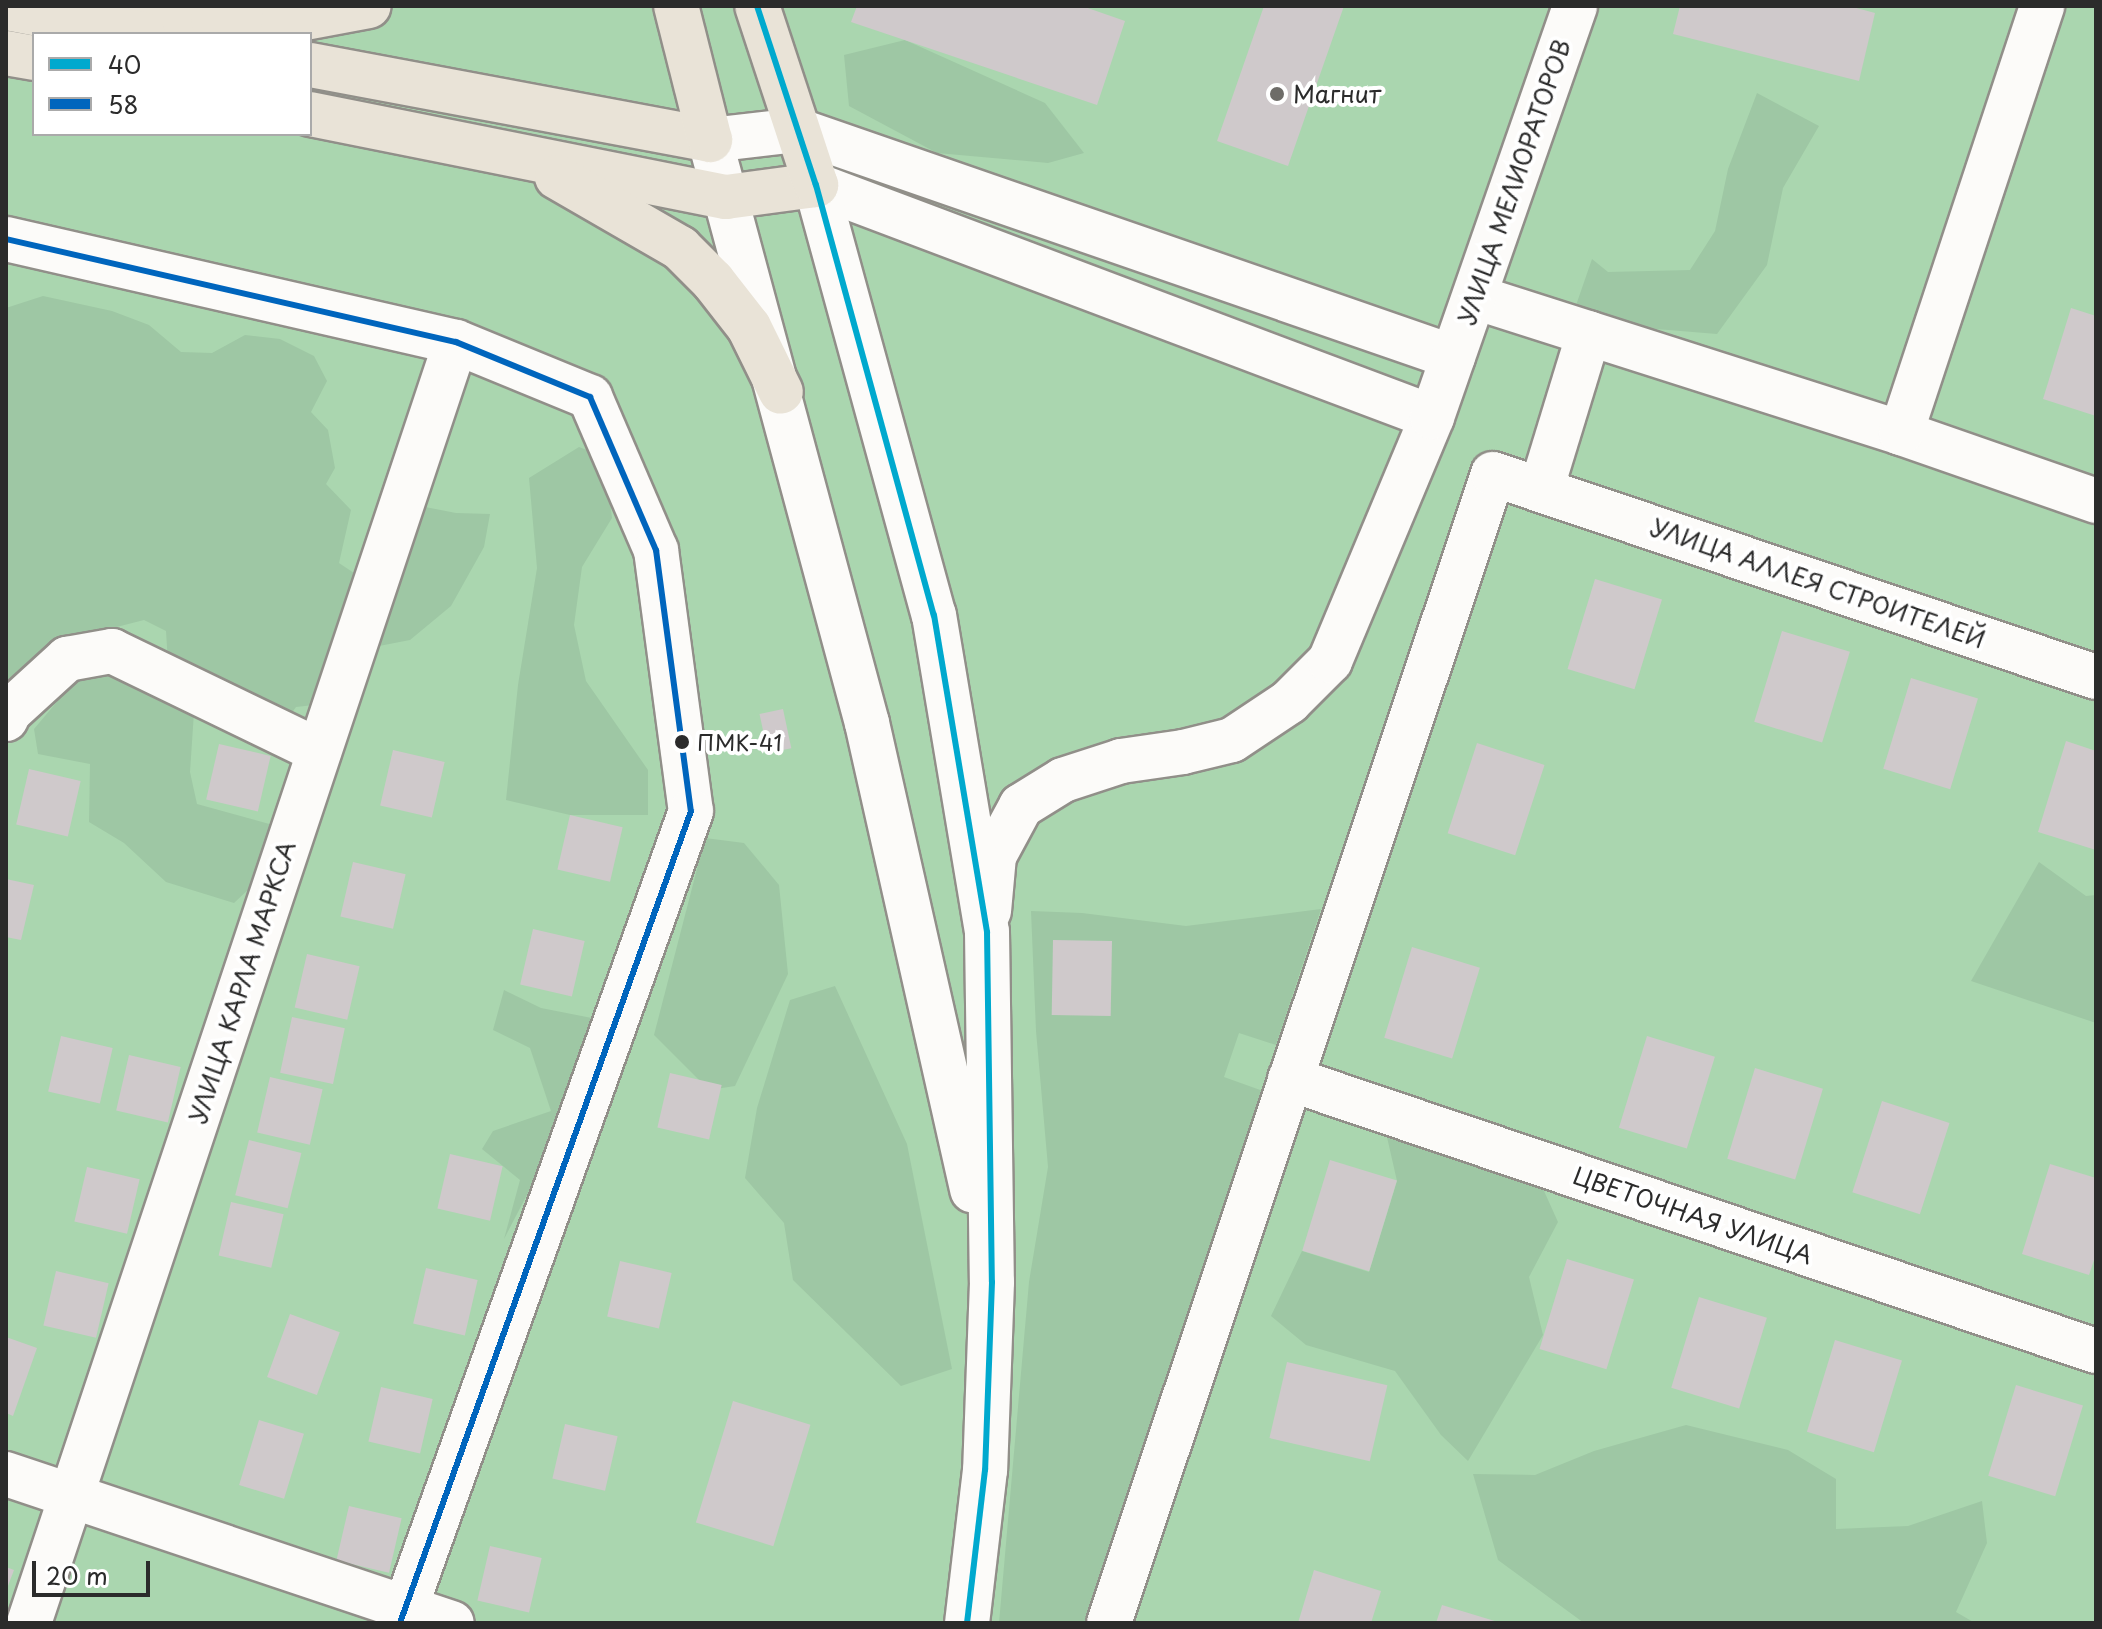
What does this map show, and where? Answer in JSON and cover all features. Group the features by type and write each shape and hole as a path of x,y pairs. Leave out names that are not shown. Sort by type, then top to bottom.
{"main road":[{"path":"140,6 213,20 283,22 369,6"},
{"path":"312,65 710,140 676,6"},
{"path":"312,114 726,197 816,185 757,6"},
{"path":"6,8 132,32"},
{"path":"6,53 32,58"},
{"path":"513,154 641,223 680,248 713,281 749,327 781,392"}],"street":[{"name":"УЛИЦА МЕЛИОРАТОРОВ","path":"987,932 994,856 1021,806 1063,780 1121,761 1183,752 1232,740 1289,702 1330,661 1432,417 1575,6"},
{"path":"1901,433 2042,6"},
{"path":"992,1282 867,723 781,392 710,140 797,130 1453,357"},
{"path":"816,185 1432,417"},
{"path":"816,185 934,615 987,932 992,1282 985,1470 967,1623"},
{"path":"6,239 456,342 590,397 656,550 691,811 403,1615"},
{"path":"1475,297 1901,433 2096,501"},
{"path":"1541,490 1589,333"},
{"name":"УЛИЦА КАРЛА МАРКСА","path":"29,1623 456,342"},
{"name":"УЛИЦА АЛЛЕЯ СТРОИТЕЛЕЙ","path":"1290,1079 1493,474 2096,677"},
{"path":"6,719 9,712 67,659 112,651 319,751"},
{"path":"1109,1623 1290,1079"},
{"name":"ЦВЕТОЧНАЯ УЛИЦА","path":"1290,1079 2096,1351"},
{"path":"6,1474 403,1615 452,1623"}],"green space":[{"path":"6,6 2096,6 2096,1623 6,1623"},
{"path":"905,40 1045,103 1084,153 1048,163 937,153 849,106 844,55"},
{"path":"1757,93 1819,126 1783,188 1767,265 1717,334 1644,328 1573,314 1592,259 1608,272 1690,270 1715,231 1728,169"},
{"path":"43,296 112,311 149,325 181,352 212,353 245,335 280,339 314,356 327,381 311,412 328,430 335,468 326,484 351,510 339,563 363,579 415,505 456,513 490,514 484,547 451,606 410,640 379,646 369,644 314,705 296,707 281,728 168,663 166,631 144,620 97,632 6,689 6,308"},
{"path":"579,447 605,457 612,518 582,567 574,625 586,681 648,770 648,815 570,815 506,800 518,685 537,568 529,478"},
{"path":"82,656 194,712 190,772 197,804 284,828 269,870 234,903 166,882 124,843 89,822 90,764 38,754 34,729 77,678"},
{"path":"705,838 744,843 779,885 788,974 735,1086 709,1090 654,1035"},
{"path":"2039,862 2086,896 2096,895 2096,1023 1971,981"},
{"path":"1321,909 1276,1045 1239,1033 1224,1077 1263,1091 1086,1623 999,1623 1029,1282 1048,1167 1036,1031 1031,911 1082,913 1186,926"},
{"path":"835,986 907,1144 952,1369 901,1386 793,1280 784,1223 745,1178 757,1108 790,1000"},
{"path":"504,990 541,1008 607,1021 581,1050 565,1122 504,1239 520,1180 482,1149 493,1131 551,1111 530,1048 493,1030"},
{"path":"1384,1124 1530,1160 1558,1222 1529,1277 1543,1335 1468,1461 1441,1435 1395,1371 1306,1345 1271,1316 1302,1251 1369,1272 1397,1181"},
{"path":"1686,1425 1788,1450 1836,1479 1836,1529 1908,1526 1982,1501 1987,1543 1956,1612 1975,1623 1584,1623 1498,1560 1473,1474 1535,1475 1594,1451"}],"building":[{"path":"857,6 1082,6 1125,21 1097,105 851,22"},
{"path":"1264,6 1344,6 1288,166 1217,141"},
{"path":"1680,6 1849,6 1875,13 1859,81 1673,34"},
{"path":"2071,308 2096,316 2096,416 2043,399"},
{"path":"1595,579 1662,599 1634,689 1568,669"},
{"path":"1782,631 1850,652 1822,743 1754,722"},
{"path":"1911,678 1978,698 1950,789 1883,769"},
{"path":"783,709 791,748 768,753 760,714"},
{"path":"2066,741 2096,751 2096,850 2038,832"},
{"path":"1477,743 1545,765 1515,855 1448,833"},
{"path":"219,744 271,756 258,811 206,800"},
{"path":"393,750 445,762 432,817 380,806"},
{"path":"29,769 81,781 68,836 16,825"},
{"path":"570,815 623,827 610,882 557,870"},
{"path":"353,862 406,874 393,929 340,917"},
{"path":"6,879 34,885 21,940 6,937"},
{"path":"533,929 585,941 572,996 520,985"},
{"path":"1053,940 1112,941 1111,1016 1052,1015"},
{"path":"1412,947 1480,968 1452,1059 1384,1038"},
{"path":"307,954 360,966 347,1020 295,1008"},
{"path":"292,1017 345,1028 333,1084 280,1073"},
{"path":"61,1036 113,1048 100,1103 48,1092"},
{"path":"1647,1036 1715,1057 1687,1149 1619,1128"},
{"path":"129,1055 181,1067 168,1122 116,1111"},
{"path":"1755,1068 1823,1089 1795,1180 1727,1159"},
{"path":"670,1073 722,1085 709,1139 657,1128"},
{"path":"270,1077 323,1089 310,1145 257,1133"},
{"path":"1882,1101 1950,1123 1920,1214 1852,1192"},
{"path":"249,1140 301,1153 288,1208 235,1195"},
{"path":"450,1154 503,1166 490,1221 437,1209"},
{"path":"1330,1160 1397,1180 1369,1271 1302,1251"},
{"path":"2050,1164 2096,1178 2096,1254 2089,1275 2022,1254"},
{"path":"87,1167 140,1179 127,1234 74,1222"},
{"path":"231,1202 284,1214 271,1268 219,1256"},
{"path":"1567,1259 1634,1279 1606,1369 1540,1349"},
{"path":"620,1261 672,1273 659,1328 607,1317"},
{"path":"426,1268 478,1280 465,1335 413,1324"},
{"path":"56,1271 109,1283 96,1338 43,1326"},
{"path":"1699,1297 1767,1318 1739,1409 1671,1388"},
{"path":"290,1314 340,1332 317,1395 267,1377"},
{"path":"6,1337 37,1348 13,1416 6,1413"},
{"path":"1835,1340 1902,1360 1874,1452 1807,1432"},
{"path":"1287,1362 1387,1385 1370,1461 1269,1438"},
{"path":"2016,1385 2083,1405 2055,1496 1988,1476"},
{"path":"381,1387 433,1399 420,1453 368,1442"},
{"path":"733,1401 810,1425 773,1546 696,1522"},
{"path":"259,1420 304,1434 284,1499 239,1485"},
{"path":"565,1424 618,1436 605,1491 552,1479"},
{"path":"349,1506 402,1518 389,1573 336,1561"},
{"path":"490,1546 542,1558 529,1612 477,1601"},
{"path":"6,1567 14,1570 6,1591"},
{"path":"1314,1570 1381,1591 1371,1623 1298,1623"},
{"path":"1442,1605 1498,1622 1436,1623"}],"transit line":[{"name":"40","path":"757,6 816,185 934,615 987,932 992,1282 985,1470 967,1623"},
{"name":"58","path":"6,239 456,342 590,397 656,550 691,811 400,1623"}],"place":[{"name":"Магнит","path":"1277,94"},
{"name":"ПМК-41","path":"682,742"}]}
